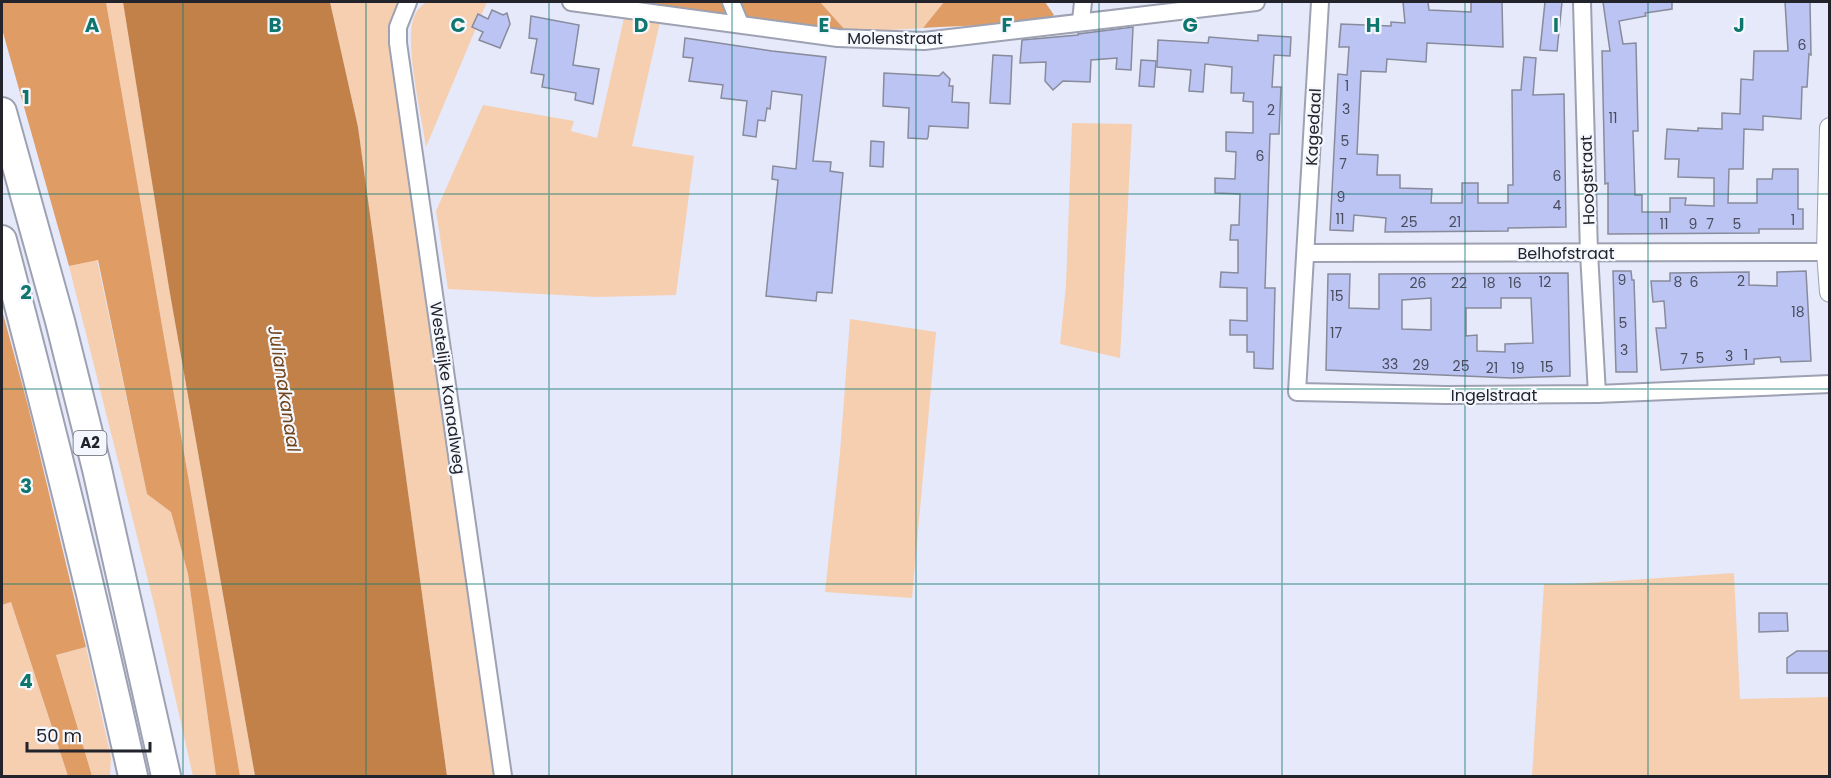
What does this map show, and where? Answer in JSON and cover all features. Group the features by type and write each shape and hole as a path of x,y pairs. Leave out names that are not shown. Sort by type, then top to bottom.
{"highway":[{"name":"A2","path":"2,112 60,321 97,470 166,777"},
{"name":"A2","path":"2,240 66,487 133,777"}],"street":[{"name":"Westelijke Kanaalweg","path":"408,2 398,27 398,43 503,777"},
{"name":"Molenstraat","path":"571,2 838,38 924,41 1256,2"},
{"path":"731,2 740,24"},
{"path":"1082,21 1083,2"},
{"name":"Kagedaal","path":"1306,253 1320,2"},
{"name":"Hoogstraat","path":"1582,2 1589,253 1597,394"},
{"path":"1830,128 1827,252 1830,291"},
{"name":"Belhofstraat","path":"1306,253 1827,252"},
{"name":"Ingelstraat","path":"1306,253 1297,392 1446,395 1597,394 1830,384"}],"shaded area":[{"path":"2,2 106,2 240,776 216,776 188,574 171,512 147,494 98,260 69,266 2,29"},
{"path":"106,2 123,2 169,288 255,776 240,776"},
{"path":"330,2 404,2 400,8 501,776 447,776 358,127"},
{"path":"427,2 487,2 426,147 415,82 411,32 415,14"},
{"path":"640,2 820,2 846,31 699,13"},
{"path":"820,2 944,2 923,28 857,32 846,31"},
{"path":"944,2 1045,2 1054,15 1013,23 923,28"},
{"path":"624,18 660,22 632,146 694,156 676,295 598,297 448,289 436,211 483,105 574,121 571,131 597,138"},
{"path":"1072,123 1132,124 1120,358 1060,344 1066,285"},
{"path":"97,260 147,494 171,512 188,574 216,776 193,776 154,604 69,266"},
{"path":"2,310 28,406 86,647 56,655 92,776 68,776 11,602 2,605"},
{"path":"850,319 936,332 912,598 825,592 840,453"},
{"path":"1734,573 1740,699 1829,697 1829,776 1532,776 1544,584"},
{"path":"11,602 68,776 2,776 2,605"},
{"path":"86,647 111,757 110,776 92,776 56,655"}],"water":[{"name":"Julianakanaal","path":"123,2 330,2 358,127 447,776 255,776 169,288"}],"building":[{"path":"1403,2 1428,2 1429,10 1471,12 1471,2 1502,2 1503,47 1427,43 1426,62 1387,59 1386,72 1361,71 1357,154 1378,155 1377,175 1400,175 1400,188 1432,189 1431,203 1462,203 1462,183 1478,183 1478,203 1508,203 1508,185 1513,185 1512,90 1521,90 1524,57 1536,58 1533,95 1564,94 1566,227 1508,228 1508,231 1385,232 1386,218 1354,215 1353,231 1330,230 1338,74 1347,75 1349,47 1339,47 1341,24 1391,26 1391,22 1405,23"},
{"path":"1545,2 1562,2 1557,51 1540,50"},
{"path":"1603,2 1672,2 1672,9 1645,13 1646,16 1619,21 1623,44 1636,43 1638,131 1633,131 1635,195 1642,195 1642,212 1670,212 1670,198 1686,198 1685,205 1714,206 1714,178 1678,177 1679,159 1665,159 1667,129 1698,131 1698,128 1722,129 1722,113 1740,114 1741,79 1753,80 1754,51 1788,51 1785,2 1810,2 1811,55 1809,54 1807,87 1802,87 1801,119 1763,116 1763,130 1744,129 1743,169 1729,169 1728,203 1757,203 1757,179 1772,179 1773,169 1798,169 1798,209 1803,209 1803,229 1759,229 1759,233 1608,234 1602,51 1610,51"},
{"path":"492,10 503,15 507,13 510,24 500,48 479,40 483,32 472,27 478,14 488,19"},
{"path":"531,16 579,25 573,65 599,69 593,104 575,100 576,93 542,87 544,75 531,73 537,39 529,38"},
{"path":"1133,27 1131,70 1116,69 1117,58 1091,60 1090,82 1063,81 1053,90 1045,81 1046,62 1020,63 1022,40"},
{"path":"1258,35 1291,37 1290,56 1274,55 1272,87 1281,87 1279,134 1270,134 1265,288 1275,288 1273,369 1254,368 1254,352 1247,352 1247,335 1230,335 1230,320 1247,321 1247,288 1220,287 1221,272 1238,273 1238,240 1230,240 1231,225 1239,225 1240,194 1215,193 1215,178 1235,179 1236,152 1226,151 1226,132 1253,133 1253,102 1243,101 1244,93 1231,93 1232,67 1205,64 1203,92 1189,91 1191,70 1157,67 1158,40 1208,43 1209,37 1258,41"},
{"path":"685,38 826,57 813,161 831,162 830,171 843,173 832,293 817,292 816,301 766,296 778,180 772,179 773,166 796,169 802,95 772,91 770,109 767,108 765,121 758,120 756,137 743,135 747,101 721,98 723,85 689,81 693,58 683,57"},
{"path":"993,55 1012,56 1010,104 990,103"},
{"path":"1141,60 1156,61 1154,87 1139,86"},
{"path":"943,72 950,79 949,86 953,86 952,102 969,103 968,128 929,126 927,139 908,138 909,108 883,106 884,73 939,76"},
{"path":"871,141 884,142 883,167 870,166"},
{"path":"1613,271 1631,271 1632,280 1634,280 1637,372 1616,372"},
{"path":"1806,271 1811,361 1781,362 1780,357 1754,359 1754,364 1661,370 1656,328 1666,328 1664,301 1653,302 1651,281 1670,281 1670,273 1749,272 1749,285 1777,286 1777,272"},
{"path":"1568,273 1570,376 1511,378 1326,370 1328,274 1350,274 1349,308 1379,309 1379,274","holes":["1431,298 1431,330 1402,329 1402,300","1501,298 1531,298 1533,343 1505,344 1505,352 1477,351 1477,335 1466,336 1466,308 1501,308"]},
{"path":"1759,613 1787,613 1788,631 1759,632"},
{"path":"1797,651 1830,651 1830,673 1787,673 1787,658"}]}
